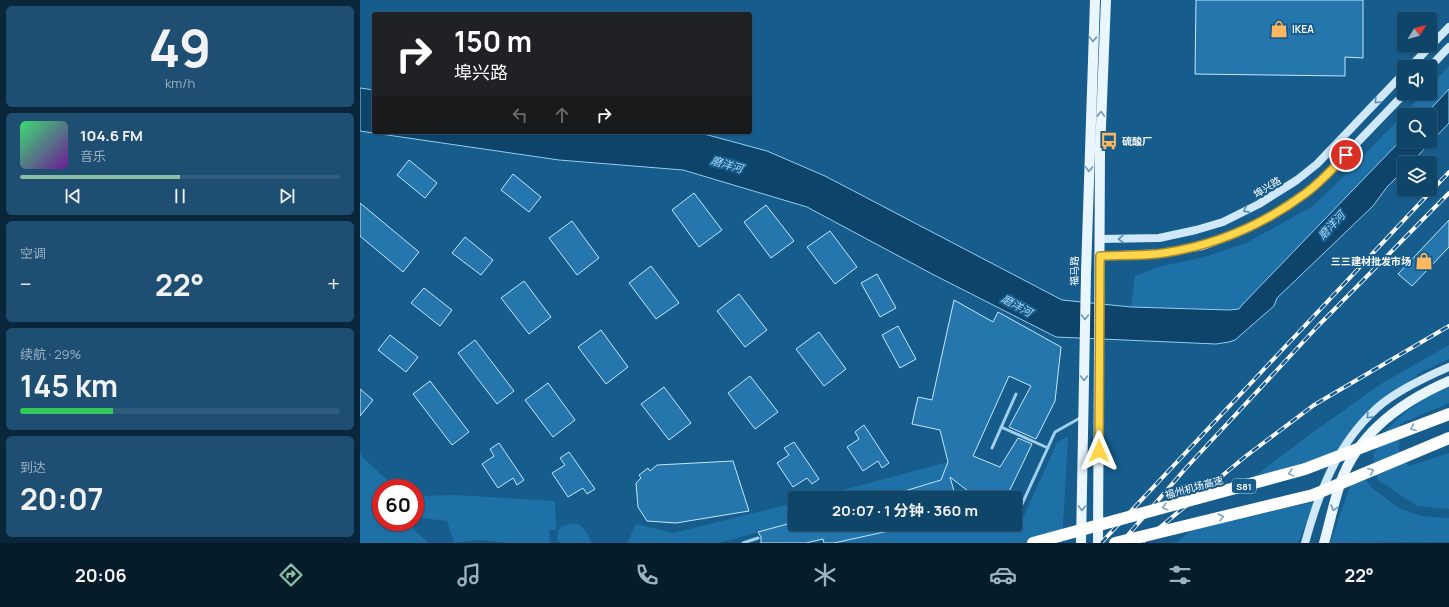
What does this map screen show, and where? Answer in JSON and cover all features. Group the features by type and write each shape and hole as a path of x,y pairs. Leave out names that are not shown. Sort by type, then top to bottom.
{"highway":[{"name":"福州机场高速","path":"1034,543 1306,469 1449,414"},
{"path":"1115,543 1313,495 1449,438"}],"main road":[{"name":"福马路","path":"1081,543 1085,295 1095,0"},
{"path":"1098,543 1100,151 1106,0"},
{"path":"1324,543 1342,480 1352,458 1368,436 1386,418 1407,403 1432,388 1449,381"}],"street":[{"path":"1417,60 1449,27"},
{"path":"1437,60 1449,47"},
{"name":"埠兴路","path":"1100,239 1159,238 1196,230 1223,222 1259,204 1297,180 1317,164 1397,80"},
{"path":"1100,256 1163,253 1203,246 1266,219 1307,192 1326,175 1398,100"},
{"path":"1305,543 1315,506 1328,477 1341,451 1358,428 1378,407 1428,376 1449,367"}],"lane":[{"path":"992,448 1016,394"},
{"path":"1022,505 1055,432 1084,416"},
{"path":"1001,427 1048,448"},
{"path":"743,543 758,538"}],"shaded area":[{"path":"1449,66 1449,89 1431,108 1410,108 1417,100 1437,100 1437,79"},
{"path":"1397,121 1397,144 1239,309 1131,307 1135,276 1162,266 1205,257 1246,243 1313,206"},
{"path":"1449,345 1449,359 1421,372 1384,402 1337,453 1252,478 1381,384"},
{"path":"1449,386 1449,403 1400,424 1399,451 1409,466 1449,453 1449,509 1417,506 1378,480 1373,455 1386,430 1403,414 1423,399"},
{"path":"1068,436 1062,543 834,543 890,531 1022,531 1022,520 1057,443"},
{"path":"360,452 363,458 386,479 372,479 372,531 415,531 429,543 360,543"},
{"path":"948,462 944,472 950,477 903,491 839,491"},
{"path":"1358,470 1372,488 1401,509 1422,516 1449,518 1449,542 1330,543 1349,489"},
{"path":"456,495 555,501 556,530 549,530 550,543 509,543 479,540 454,543 447,521 424,518 424,496"},
{"path":"1314,502 1298,543 1176,543 1193,528"},
{"path":"788,505 788,524 719,543 627,543 636,524 673,533"},
{"path":"579,524 587,533 592,543 562,543 557,541 558,531 562,526"}],"water":[{"path":"360,88 372,90 372,133 360,131"},
{"path":"1449,89 1449,123 1437,136 1437,108 1431,108"},
{"name":"磨洋河","path":"381,134 708,135 767,151 825,176 1062,300 1131,307 1229,310 1239,309 1397,144 1397,148 1425,148 1418,156 1397,156 1397,177 1387,187 1373,206 1277,298 1274,306 1235,340 1216,344 1056,337 934,275 807,207 683,170 559,160"}],"building":[{"name":"IKEA","path":"1196,0 1363,0 1363,58 1345,57 1345,76 1195,74"},
{"path":"409,160 437,183 425,198 397,175"},
{"path":"513,174 541,197 529,212 501,190"},
{"path":"694,193 722,230 699,247 672,210"},
{"path":"360,203 419,252 403,272 360,236"},
{"path":"766,205 794,241 771,258 744,222"},
{"name":"三三建材批发市场","path":"1449,220 1449,247 1412,286 1398,274"},
{"path":"572,221 599,258 577,275 549,238"},
{"path":"830,231 857,267 835,284 807,247"},
{"path":"465,237 493,260 481,275 452,253"},
{"path":"651,266 679,303 656,319 629,283"},
{"path":"877,274 896,308 880,317 861,283"},
{"path":"524,281 551,317 529,334 501,298"},
{"path":"424,288 452,310 440,326 411,303"},
{"path":"739,294 767,330 745,347 717,311"},
{"path":"954,300 993,322 998,312 1061,347 1055,401 1036,439 1009,427 1031,386 1009,376 973,456 1000,467 1018,438 1032,444 1009,491 968,491 950,477 954,491 905,491 941,480 948,462 940,430 912,424 918,397 932,400"},
{"path":"898,326 916,359 900,368 882,335"},
{"path":"601,330 628,367 606,384 578,347"},
{"path":"819,332 846,369 824,386 796,349"},
{"path":"390,335 418,357 406,372 378,350"},
{"path":"475,340 514,391 497,404 458,353"},
{"path":"750,376 778,412 755,429 728,393"},
{"path":"430,381 469,432 452,445 413,394"},
{"path":"548,383 575,420 553,437 525,400"},
{"path":"664,387 691,423 669,440 641,404"},
{"path":"360,389 373,400 360,416"},
{"path":"864,425 889,463 882,468 878,461 863,471 847,447 859,439 855,432"},
{"path":"794,442 819,479 812,484 807,478 793,487 777,463 789,455 784,448"},
{"path":"499,443 524,480 517,485 513,478 498,488 482,464 494,456 490,449"},
{"path":"569,452 595,489 587,494 583,488 568,497 552,473 565,465 560,458"},
{"path":"733,461 749,511 676,523 647,521 638,507 636,483 641,478 639,475 648,468 650,471 657,465"},
{"path":"788,524 788,531 889,531 834,543 824,543 823,539 806,543 761,543 761,537 758,532"}],"railway":[{"path":"1101,543 1449,172"},
{"path":"1121,543 1186,468 1318,326 1449,193"},
{"path":"1141,543 1246,456 1314,405 1449,326"}],"place":[{"name":"IKEA","path":"1279,29"},
{"name":"硫酸厂","path":"1109,141"},
{"name":"三三建材批发市场","path":"1424,261"}],"route":[{"path":"1099,451 1100,256 1163,253 1203,246 1227,237 1266,219 1307,192 1346,155"}]}
